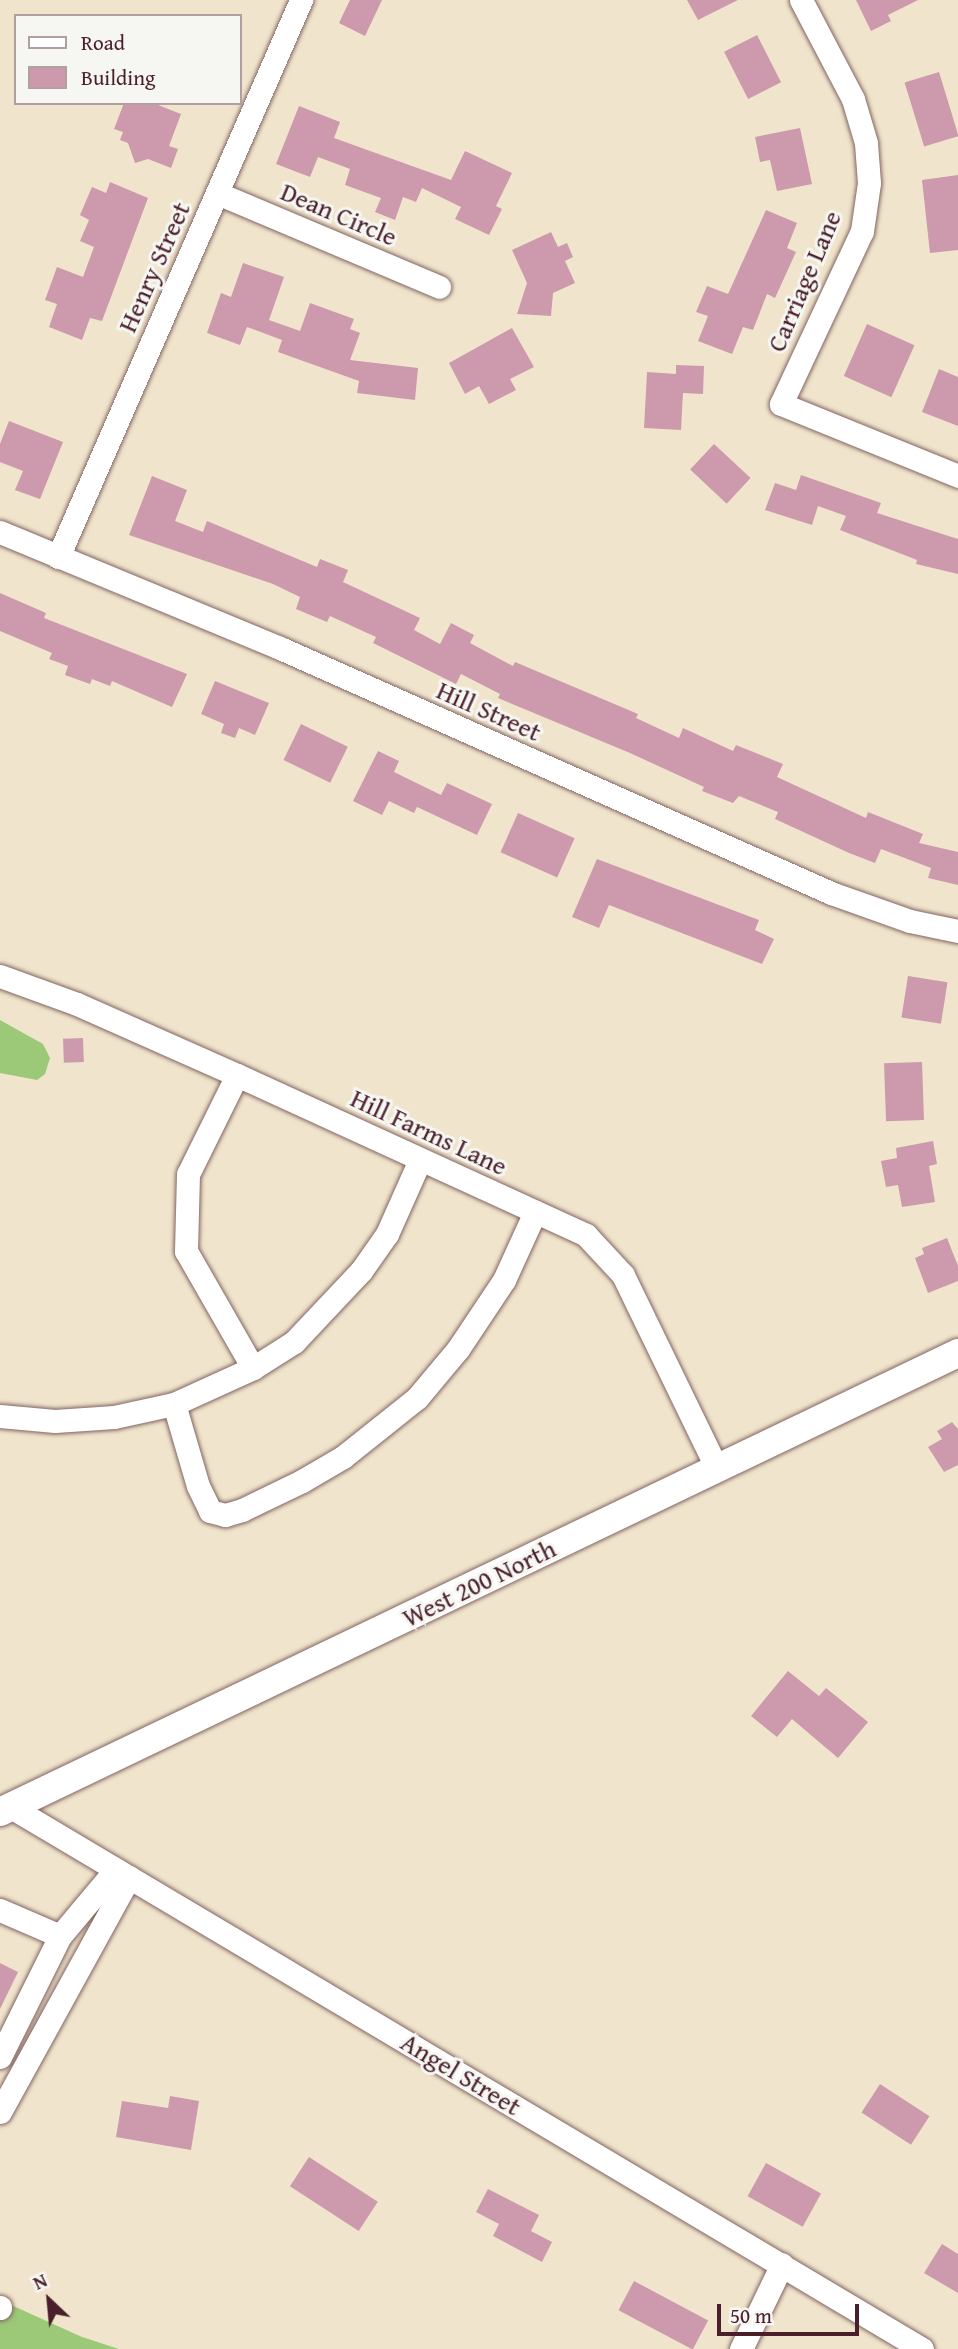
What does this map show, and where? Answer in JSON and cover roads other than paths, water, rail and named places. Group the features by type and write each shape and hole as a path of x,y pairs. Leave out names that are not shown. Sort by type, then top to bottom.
{"main road":[{"name":"West 200 North","path":"4,1807 958,1353"}],"street":[{"name":"Henry Street","path":"58,557 301,0"},
{"name":"Carriage Lane","path":"801,0 852,99 866,144 869,183 862,231 781,404 958,476"},
{"name":"Dean Circle","path":"217,193 439,287"},
{"name":"Hill Street","path":"0,532 280,648 831,893 911,921 958,931"},
{"name":"Hill Farms Lane","path":"0,976 77,1004 586,1235 623,1275 717,1469"},
{"path":"237,1075 188,1174 186,1251 253,1368"},
{"path":"0,1416 55,1420 114,1417 174,1404 253,1368 294,1342 362,1271 387,1234 420,1160"},
{"path":"174,1404 198,1486 210,1511 225,1515 242,1510 302,1481 343,1457 417,1398 458,1349 504,1280 535,1212"},
{"name":"Angel Street","path":"4,1807 122,1873 922,2349"},
{"path":"0,2057 61,1936 122,1873"},
{"path":"0,2112 122,1873"},
{"path":"0,1910 61,1936"},
{"path":"741,2349 782,2264"}]}
